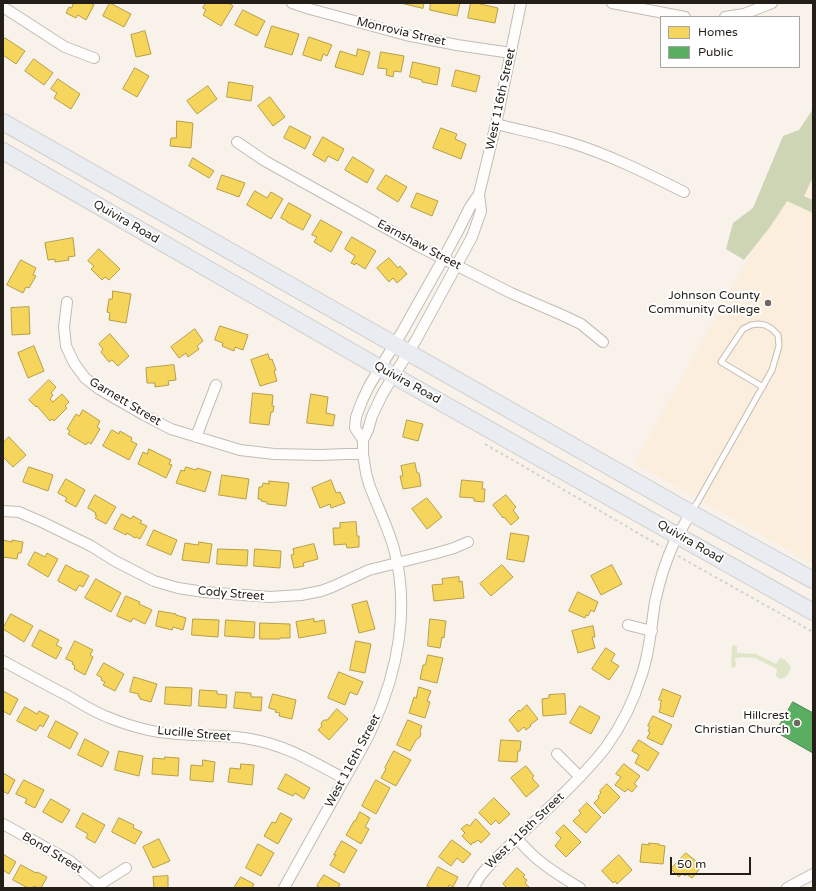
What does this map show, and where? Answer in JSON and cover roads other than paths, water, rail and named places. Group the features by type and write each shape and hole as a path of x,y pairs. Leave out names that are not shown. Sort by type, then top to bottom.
{"main road":[{"path":"3,122 408,353 691,513 813,580"},
{"name":"Quivira Road","path":"3,151 380,368 813,612"}],"street":[{"name":"Monrovia Street","path":"292,3 406,35 457,45 511,53"},
{"name":"West 116th Street","path":"284,888 358,757 373,726 388,689 396,658 400,632 402,596 394,548 366,473 363,454 363,440 383,393 416,340 472,237 481,211 479,194 496,124 521,3"},
{"path":"612,3 680,16"},
{"path":"731,16 744,14 772,3"},
{"path":"3,7 65,47 94,58"},
{"path":"496,124 568,142 645,172 684,192"},
{"name":"Earnshaw Street","path":"237,142 265,161 418,246 511,294 581,324 603,342"},
{"name":"West 116th Street","path":"363,440 355,428 356,417 369,386 458,232 470,207 479,194"},
{"name":"Garnett Street","path":"67,302 64,327 66,346 74,363 85,378 99,389 171,429 240,450 274,454 363,454"},
{"path":"196,437 216,385"},
{"name":"Cody Street","path":"3,511 19,512 42,522 91,546 115,561 154,581 178,588 204,592 270,597 302,595 320,591 370,570 437,553 468,542"},
{"name":"West 115th Street","path":"473,888 481,875 493,861 594,762 607,746 624,719 643,672 652,631 655,603 666,563 673,544 691,513"},
{"path":"628,625 652,631"},
{"name":"Lucille Street","path":"3,661 109,718 148,730 167,733 227,736 271,744 290,750 345,779"},
{"path":"557,754 580,777"},
{"name":"Bond Street","path":"3,824 70,861 99,887 126,868"},
{"path":"517,839 545,865 561,877 580,888"},
{"path":"787,888 813,874"}],"lane":[{"path":"691,513 763,387 772,370 779,346 778,335 765,325 758,324 743,328 721,362 763,387"}],"place":[{"name":"Johnson County Community College","path":"768,303"},
{"name":"Hillcrest Christian Church","path":"797,723"}]}
